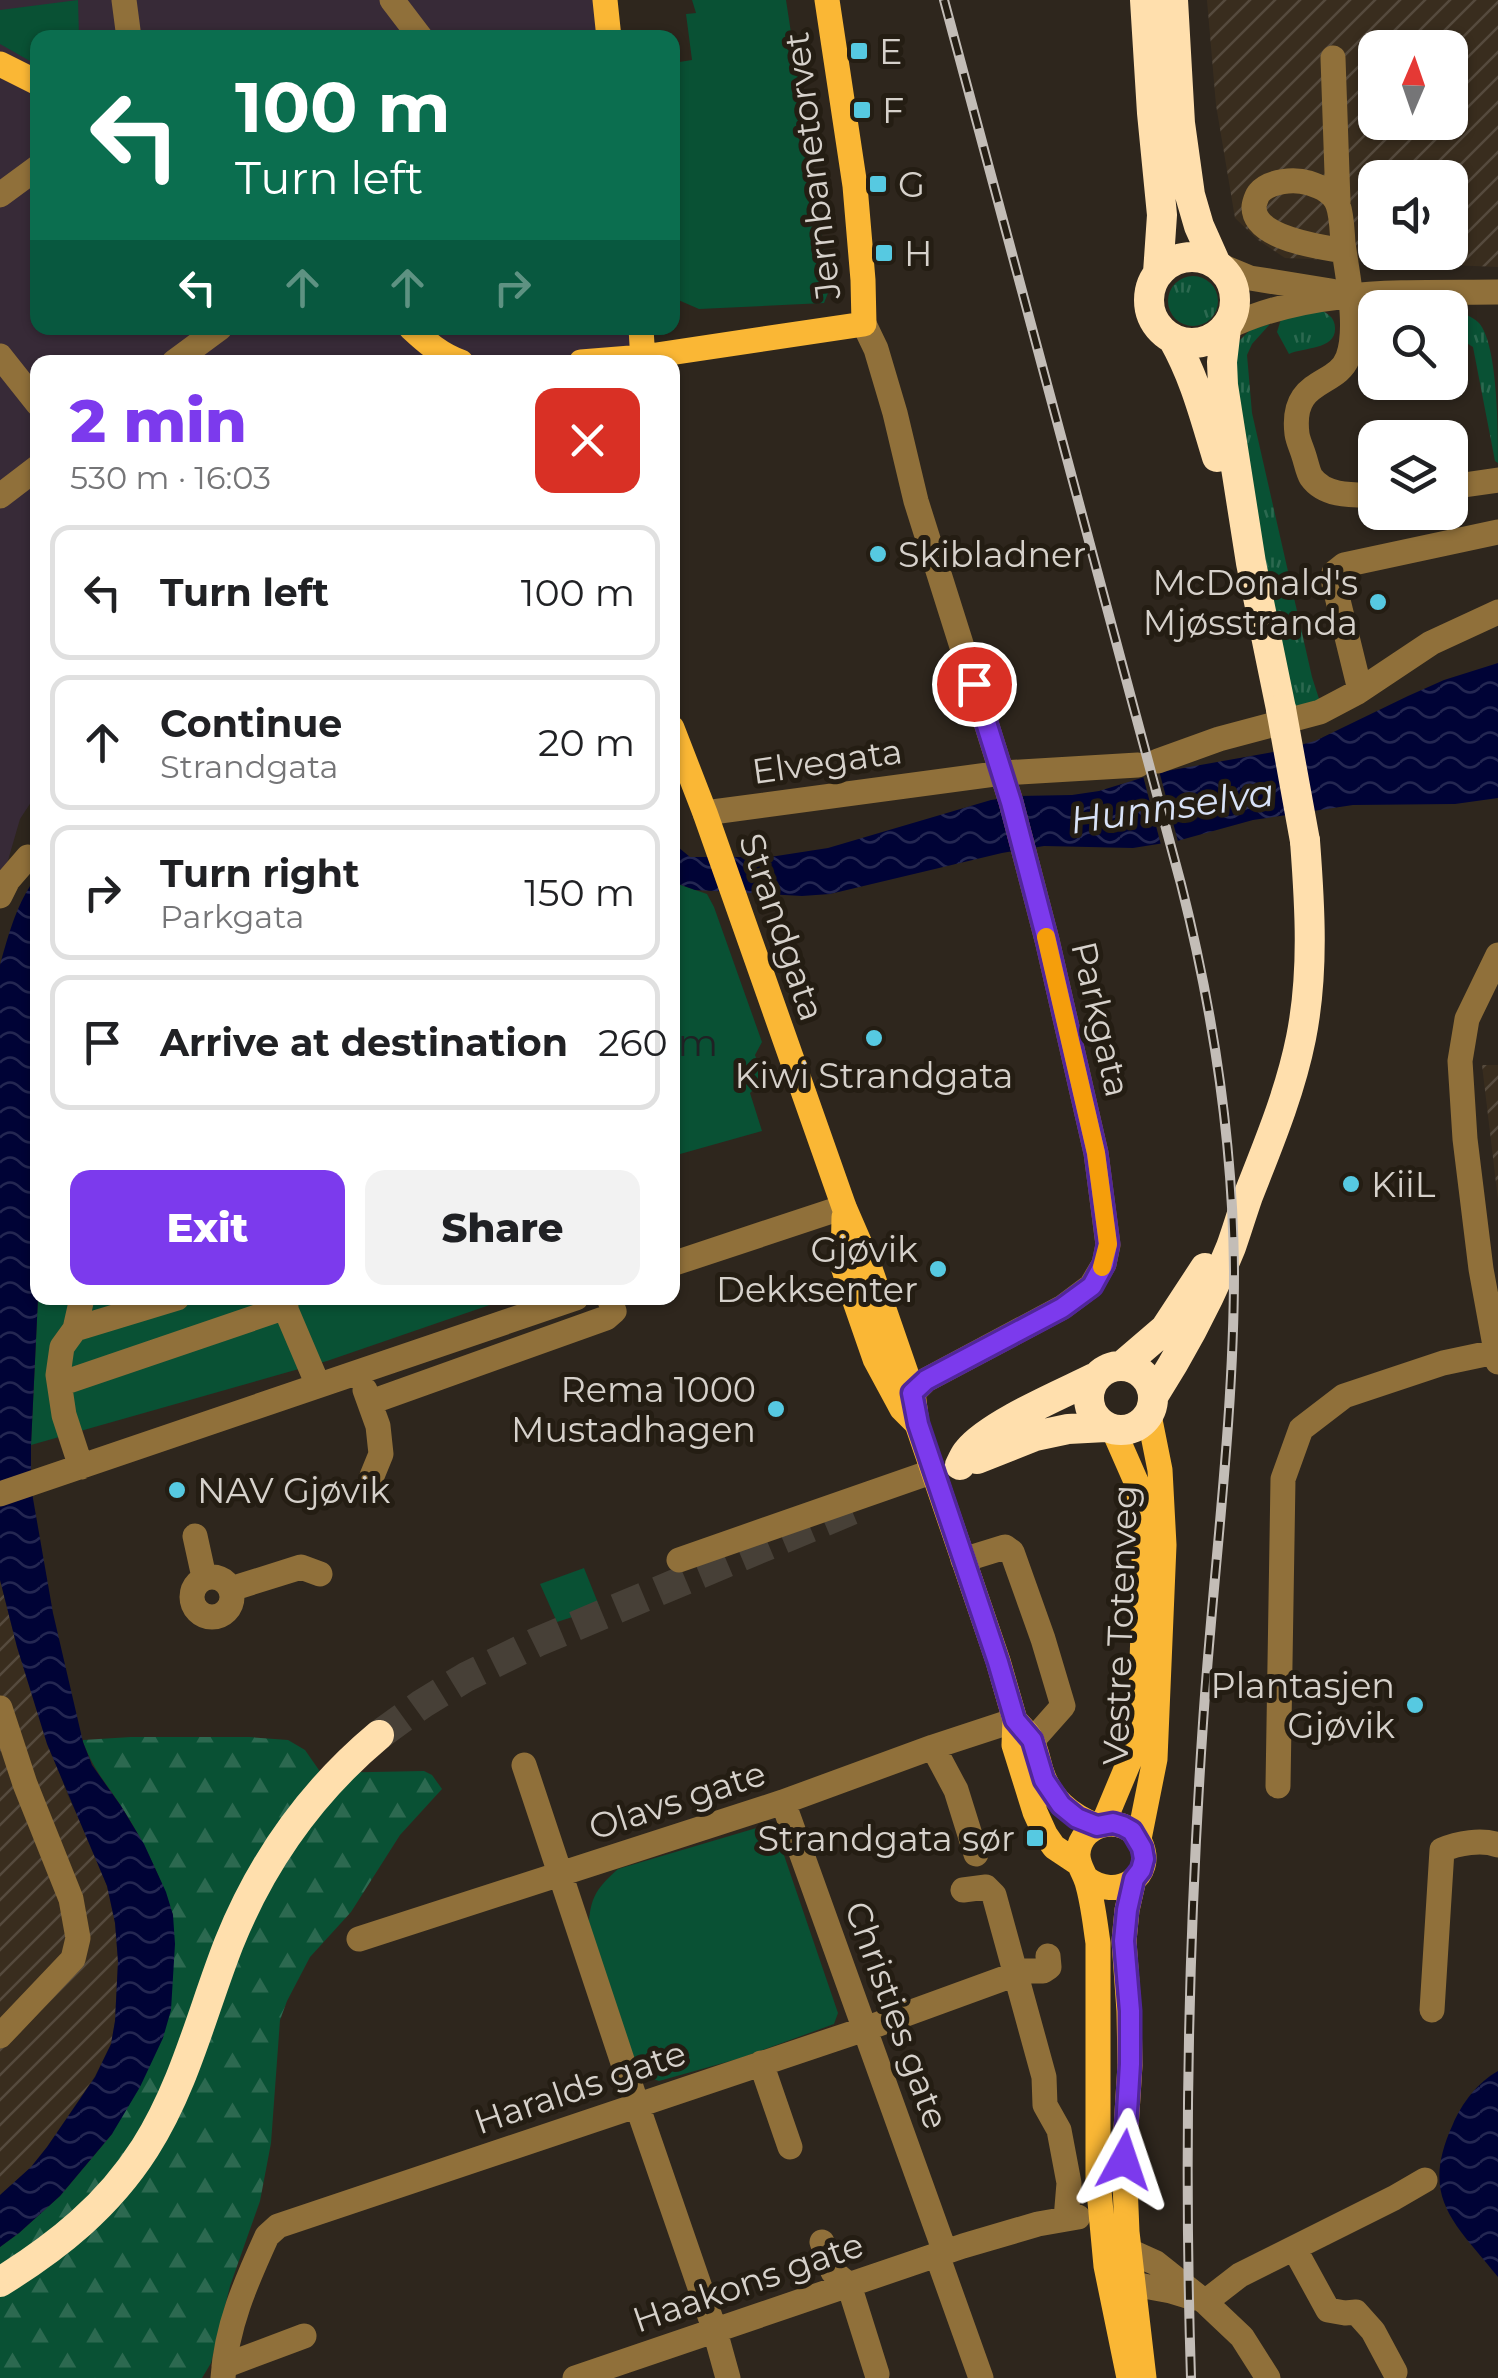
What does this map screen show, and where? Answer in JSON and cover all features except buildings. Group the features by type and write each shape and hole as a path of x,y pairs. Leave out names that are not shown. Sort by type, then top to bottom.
{"highway":[{"path":"1145,0 1162,215 1158,272 1148,304 1156,325 1186,344 1201,343 1226,328"},
{"path":"1173,0 1180,124 1190,195 1198,226 1216,264 1232,282 1235,294 1235,306 1226,328 1223,385 1251,562 1305,841 1310,937 1301,1038 1276,1126 1232,1244 1175,1362 1133,1428 1068,1430 1035,1436 960,1465 968,1450 988,1435 1102,1371 1122,1365 1164,1328 1246,1202"},
{"path":"1158,272 1186,257 1196,256 1216,264"},
{"path":"1173,339 1207,418 1251,562"},
{"path":"1122,1365 1144,1374 1150,1383 1151,1405"},
{"path":"1094,1378 1089,1388 1091,1411 1110,1428"},
{"path":"0,2282 74,2231 146,2147 178,2086 228,1946 261,1877 286,1834 312,1801 380,1734"}],"main road":[{"path":"605,0 609,30"},
{"name":"Jernbanetorvet","path":"827,0 855,186 864,324"},
{"path":"0,64 30,79"},
{"path":"675,355 864,324"},
{"path":"419,335 447,355"},
{"name":"Strandgata","path":"680,749 912,1393 918,1424 998,1662 1015,1720 1014,1745 1040,1823 1054,1848 1082,1871"},
{"name":"Strandgata","path":"844,1207 844,1267 875,1359 902,1410 918,1424"},
{"name":"Vestre Totenveg","path":"1138,1839 1156,1743 1164,1545 1151,1405"},
{"name":"Vestre Totenveg","path":"1100,1825 1129,1762 1136,1732 1144,1603 1138,1486 1110,1428"},
{"name":"Strandgata","path":"1015,1720 1032,1740 1051,1793 1077,1818 1100,1825"},
{"path":"1082,1871 1105,1888 1116,1889 1134,1879 1144,1859 1138,1839 1123,1826 1100,1825 1081,1842 1082,1871 1094,1910 1100,1975 1098,2150 1129,2378"},
{"path":"1134,1879 1124,1941 1130,2064 1114,2259 1134,2284 1144,2378"}],"street":[{"path":"124,0 128,30"},
{"path":"392,0 414,30"},
{"path":"1332,58 1338,202 1351,294 1352,336 1348,359 1308,391 1299,406 1297,434 1311,477 1326,490 1358,495"},
{"path":"0,195 30,173"},
{"path":"1338,202 1325,189 1303,181 1275,183 1258,193 1254,206 1256,216 1267,229 1301,243 1344,251"},
{"path":"1216,264 1250,278 1351,294 1498,292"},
{"path":"1226,328 1276,308 1351,294"},
{"name":"Parkgata","path":"864,324 876,348 916,501 1011,802 1096,1153 1108,1244 1104,1264 1092,1286 1062,1308 926,1380 912,1393"},
{"path":"183,355 211,335"},
{"path":"0,356 30,394"},
{"path":"0,496 30,473"},
{"path":"1468,484 1498,480"},
{"path":"1360,690 1334,573 1344,565 1498,532"},
{"name":"Elvegata","path":"709,824 1002,773 1148,763 1320,712 1431,642 1498,612"},
{"path":"0,896 28,857"},
{"path":"1278,1786 1284,1480 1301,1429 1344,1396 1443,1363 1496,1357 1493,1308 1465,1139 1460,1061 1467,1018 1498,955"},
{"path":"680,1261 844,1207"},
{"path":"81,1305 76,1328 62,1347 58,1375 64,1415 81,1467"},
{"path":"76,1328 153,1305"},
{"path":"60,1384 276,1305"},
{"path":"285,1305 318,1386"},
{"path":"0,1494 555,1305"},
{"path":"371,1402 606,1318 614,1312 612,1305"},
{"path":"356,1372 378,1426 381,1454 372,1476"},
{"path":"679,1560 934,1471"},
{"path":"195,1536 204,1578"},
{"path":"963,1560 1005,1547 1012,1552 1062,1706 1032,1740"},
{"path":"231,1589 301,1567 320,1574"},
{"path":"204,1578 220,1578 231,1589 233,1598 228,1611 210,1618 197,1612 191,1598 193,1588 204,1578"},
{"path":"0,1708 25,1784 71,1899 78,1938 73,1959 0,2036"},
{"name":"Olavs gate","path":"359,1939 783,1802 1015,1720"},
{"path":"933,1747 956,1790 976,1854"},
{"path":"524,1764 728,2378"},
{"name":"Christies gate","path":"783,1802 866,2029 981,2378"},
{"path":"1432,2010 1442,1850 1454,1845 1498,1845"},
{"path":"964,1890 986,1887 994,1895 1015,1975"},
{"name":"Haralds gate","path":"224,2372 224,2352 244,2289 268,2236 278,2226 866,2029 1024,1971 1043,1971 1049,1967 1048,1956"},
{"name":"Haakons gate","path":"574,2378 941,2254 1038,2224 1072,2218 1060,2130 1044,2105 1044,2077 1015,1975"},
{"path":"761,2064 790,2148"},
{"path":"1205,2302 1240,2274 1425,2180"},
{"path":"822,2242 833,2272 849,2285 877,2374"},
{"path":"1294,2248 1328,2310 1356,2312 1399,2373"},
{"path":"1114,2259 1136,2254 1156,2263 1242,2337 1268,2378"},
{"path":"1134,2284 1205,2302"},
{"path":"224,2372 304,2336"}],"shaded area":[{"path":"0,0 608,0 611,30 30,30 30,335 635,335 625,355 30,355 30,804 20,819 0,888"},
{"path":"1207,0 1498,0 1498,267 1468,266 1468,160 1358,160 1358,261 1285,258 1235,218 1216,105"},
{"path":"1482,1065 1498,1065 1498,1200"},
{"path":"0,1580 17,1647 67,1794 107,1886 118,1961 111,2044 95,2076 47,2147 0,2195"}],"green space":[{"path":"78,0 79,30 30,30 30,61 0,44 0,10"},
{"path":"692,0 786,0 830,288 824,303 699,309 680,301 680,62 692,60 686,14 696,13"},
{"path":"1193,276 1211,283 1218,301 1211,319 1193,326 1175,319 1168,301 1175,283"},
{"path":"1320,310 1335,324 1334,335 1325,344 1289,354 1277,332 1282,316"},
{"path":"1468,316 1479,323 1490,350 1496,389 1498,463 1495,461 1473,347 1468,344"},
{"path":"1270,324 1247,355 1252,413 1320,702 1296,711 1237,428 1231,377 1237,343 1250,330"},
{"path":"680,885 707,894 714,907 762,1042 755,1055 764,1079 750,1093 762,1131 680,1154"},
{"path":"38,1305 490,1305 327,1361 31,1445"},
{"path":"584,1568 600,1608 557,1622 540,1584"},
{"path":"131,1737 288,1740 305,1750 321,1773 424,1771 442,1789 400,1835 351,1912 310,1957 287,2001 280,2020 271,2143 260,2201 230,2286 211,2363 202,2378 0,2378 0,2247 60,2196 112,2134 173,1915 145,1847 83,1742"},
{"path":"773,1823 838,2013 834,2024 741,2058 659,2081 636,2073 588,1933 594,1897 618,1869"}],"water":[{"name":"Hunnselva","path":"1498,663 1498,798 1455,804 1353,805 1253,820 1177,841 1133,848 1044,846 830,894 695,890 680,885 680,849 690,857 770,857 828,848 991,800 1099,791 1161,772 1315,741 1444,680"},
{"path":"30,886 30,1305 38,1305 31,1487 53,1613 83,1742 92,1765 144,1844 166,1892 175,1944 171,2010 163,2038 140,2087 112,2134 60,2196 0,2247 0,2195 47,2147 95,2077 111,2044 118,1961 107,1886 47,1744 0,1580 0,965"},
{"path":"1498,2071 1498,2277 1446,2208 1440,2171 1443,2150 1461,2108 1477,2087"}],"pier":[{"path":"1158,767 1179,845 1162,849 1142,772"}],"tunnel":[{"path":"379,1735 466,1677 537,1642 854,1509"}],"railway":[{"path":"944,0 1181,884 1212,1028 1225,1124 1233,1222 1233,1328 1194,1887 1188,2132 1191,2378"}],"slow traffic":[{"path":"1046,937 1096,1153 1108,1244 1102,1267"}],"place":[{"name":"E","path":"859,51"},
{"name":"F","path":"862,110"},
{"name":"G","path":"878,184"},
{"name":"H","path":"884,253"},
{"name":"Skibladner","path":"878,554"},
{"name":"McDonald's Mjøsstranda","path":"1378,602"},
{"name":"Kiwi Strandgata","path":"874,1038"},
{"name":"KiiL","path":"1351,1184"},
{"name":"Gjøvik Dekksenter","path":"938,1269"},
{"name":"Rema 1000 Mustadhagen","path":"776,1409"},
{"name":"NAV Gjøvik","path":"177,1490"},
{"name":"Plantasjen Gjøvik","path":"1415,1705"},
{"name":"Strandgata sør","path":"1035,1838"}],"route":[{"path":"974,684 1011,802 1047,940 1096,1153 1108,1244 1104,1264 1092,1286 1062,1308 926,1380 912,1393 918,1424 1015,1720 1032,1740 1044,1780 1061,1805 1077,1818 1097,1826 1123,1826 1132,1831 1142,1848 1144,1859 1134,1879 1124,1941 1130,2064 1124,2160"}]}
